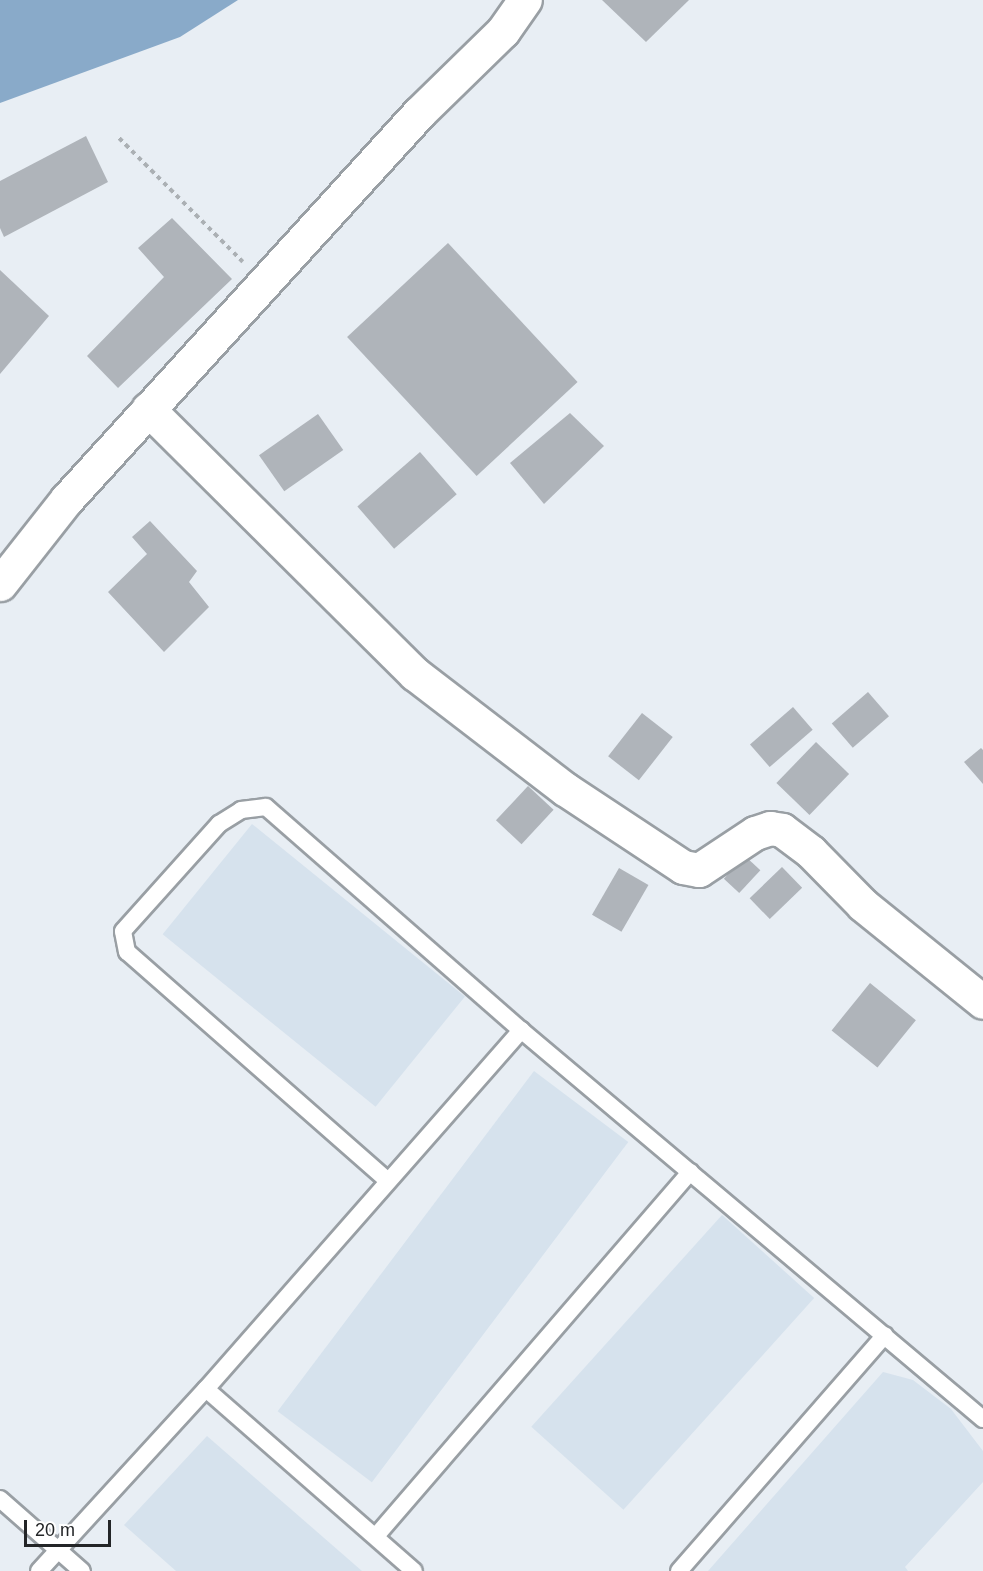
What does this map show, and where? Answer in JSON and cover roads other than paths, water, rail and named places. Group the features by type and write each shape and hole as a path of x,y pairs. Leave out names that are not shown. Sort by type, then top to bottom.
{"street":[{"path":"0,584 67,499 419,113 503,32 525,0"},
{"path":"148,409 415,675 565,789 683,867 699,870 755,833 770,828 782,830 811,852 863,905 983,1002"}],"lane":[{"path":"388,1181 127,952 123,931 219,824 241,810 266,807 521,1030 983,1419"},
{"path":"39,1571 206,1389 521,1030"},
{"path":"376,1536 690,1172"},
{"path":"679,1571 885,1335"},
{"path":"206,1389 414,1571"},
{"path":"0,1499 82,1571"}],"water":[{"path":"0,0 238,0 180,37 0,103"}]}
